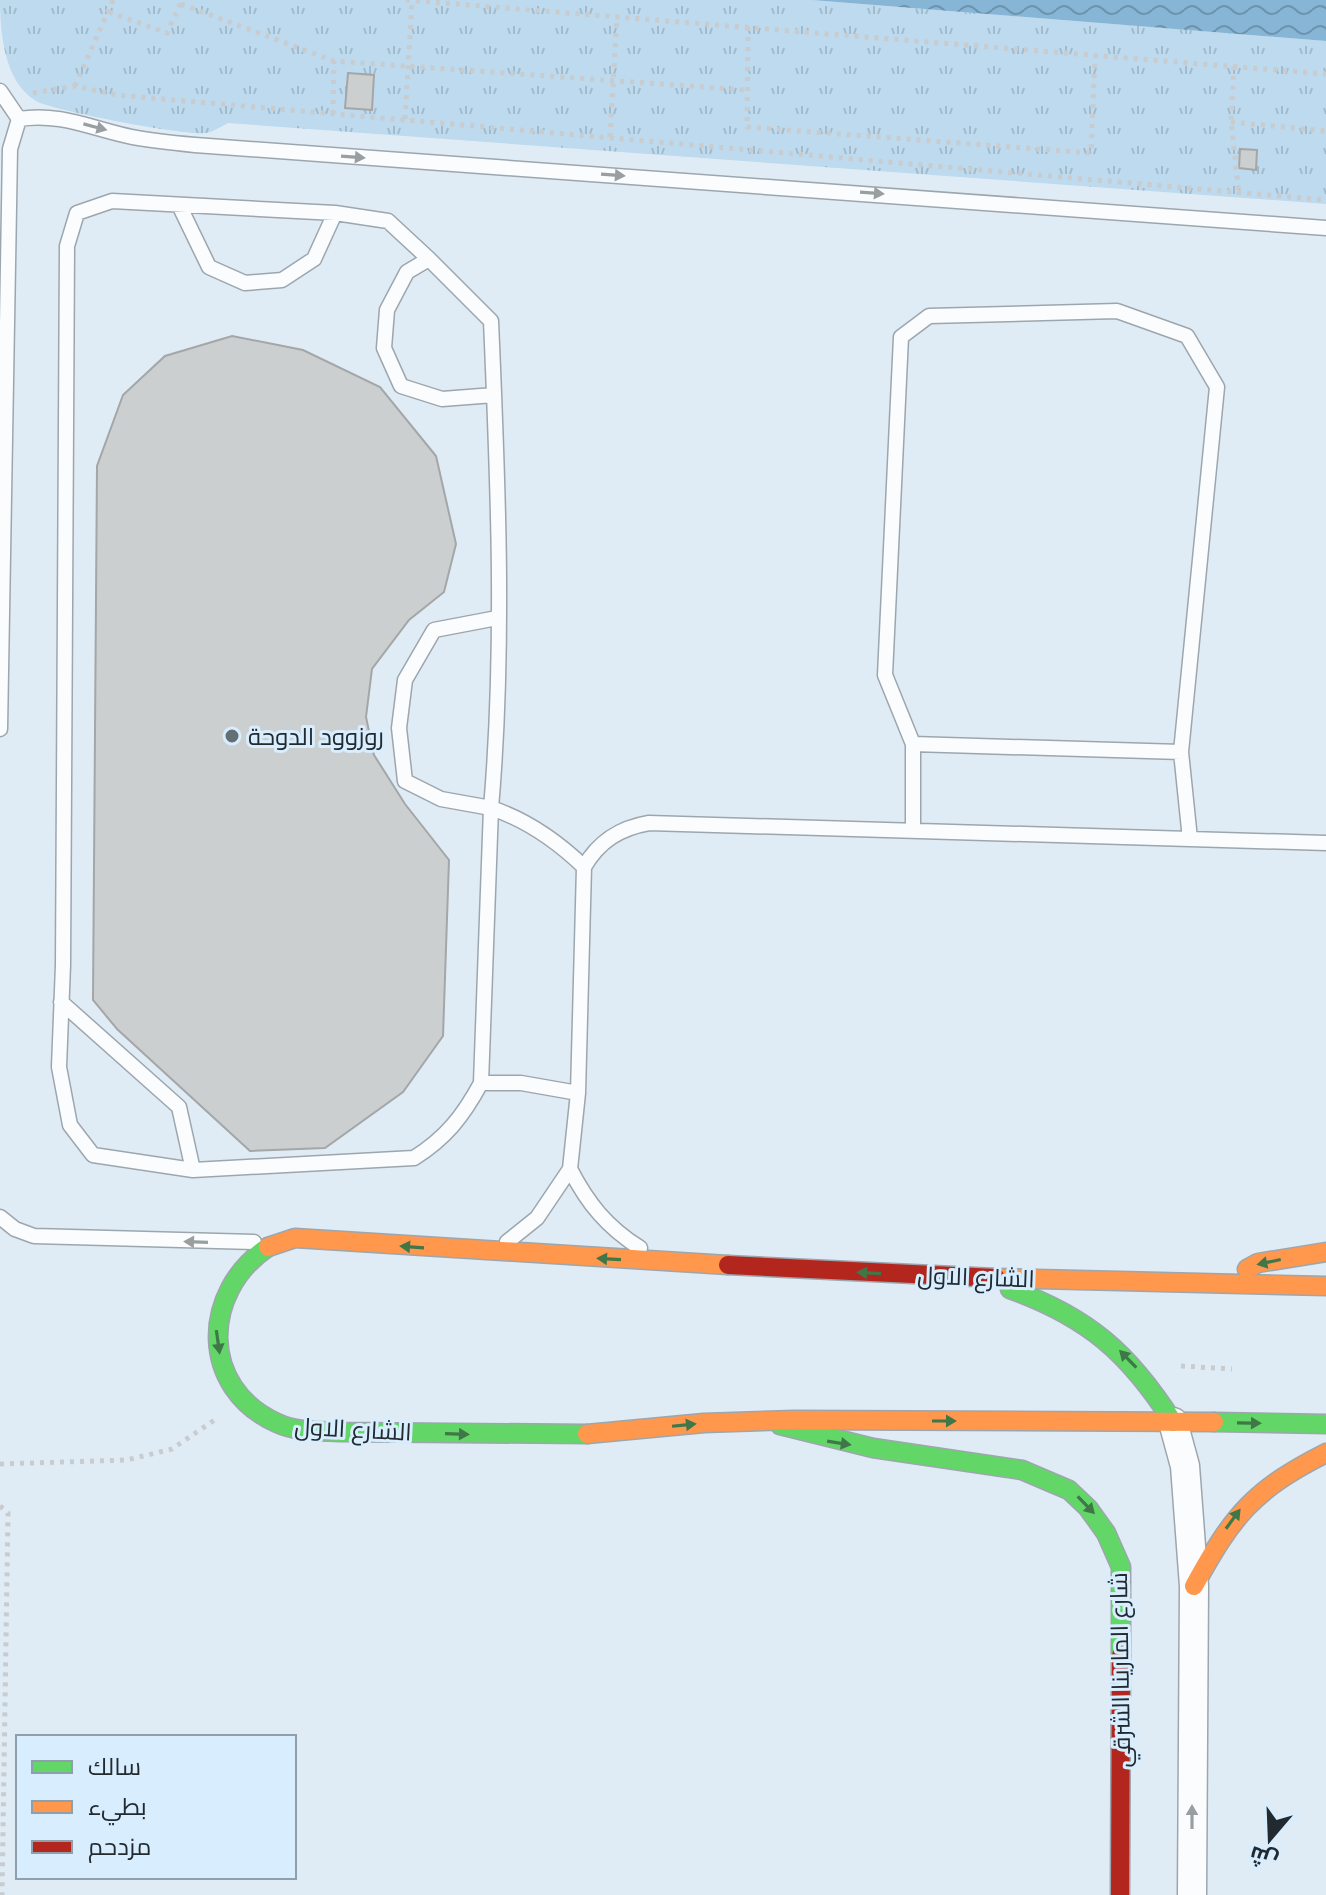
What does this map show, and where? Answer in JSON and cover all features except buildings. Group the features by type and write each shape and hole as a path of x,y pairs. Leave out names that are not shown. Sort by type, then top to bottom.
{"main road":[{"name":"الشارع الاول","path":"1326,1286 1218,1286 975,1278 489,1253 295,1238 274,1242 240,1272 223,1297 216,1320 216,1339 226,1380 245,1402 281,1425 343,1432 522,1436 606,1433 765,1420 1326,1424"},
{"path":"1218,1286 1258,1263 1326,1252"},
{"path":"975,1278 1026,1294 1099,1332 1147,1378 1173,1422"},
{"name":"شارع المارينا الشرقي","path":"765,1420 826,1441 1006,1464 1042,1474 1070,1489 1093,1512 1109,1535 1121,1567 1120,1895"},
{"path":"1194,1586 1234,1516 1256,1491 1326,1453"}],"street":[{"path":"1173,1422 1185,1466 1194,1586 1192,1895"}],"lane":[{"path":"3,97 19,119"},
{"path":"19,119 41,115 56,117 131,137 195,145 1326,228"},
{"path":"0,729 10,149 19,119"},
{"path":"112,201 335,213 388,221 491,321 499,452 497,618 481,1083 440,1142 414,1158 193,1170 93,1155 70,1125 59,1067 67,246 77,213 112,201"},
{"path":"179,205 209,267 245,283 282,280 314,259 335,213"},
{"path":"429,259 407,272 387,310 384,348 401,386 442,399 494,395"},
{"path":"913,831 913,744 885,675 901,337 929,316 1117,311 1187,336 1217,387 1181,752 1190,839"},
{"path":"497,618 434,630 405,680 399,728 405,781 441,799 513,815 546,834 584,867"},
{"path":"913,744 1181,752"},
{"path":"489,1253 537,1218 556,1195 570,1169 578,1093 584,867 602,844 616,833 649,823 1326,843"},
{"path":"61,1002 179,1107 193,1170"},
{"path":"481,1083 521,1083 578,1093"},
{"path":"570,1169 588,1203 613,1231 645,1251 681,1263"},
{"path":"0,1217 15,1229 34,1236 274,1242"}],"path":[{"path":"75,86 113,0"},
{"path":"405,120 409,0 1326,74"},
{"path":"109,12 167,33 181,2 334,61 746,90"},
{"path":"610,137 617,17"},
{"path":"748,27 747,127 1091,153 1095,57"},
{"path":"333,114 334,61"},
{"path":"1234,66 1231,122 1239,194"},
{"path":"3,97 75,86 117,95 1326,200"},
{"path":"1231,122 1326,131"},
{"path":"0,1464 127,1460 172,1449 217,1419"},
{"path":"0,1506 8,1513 2,1895"}],"green space":[{"path":"0,0 812,0 1326,41 1326,204 228,123 206,133 148,127 48,105 25,93 6,55"}],"water":[{"path":"812,0 1326,0 1326,41"}],"traffic: fast":[{"path":"268,1247 246,1266 230,1289 221,1313 218,1339 222,1364 233,1387 251,1407 277,1423 300,1430 339,1432 587,1434"},
{"path":"1010,1289 1062,1312 1104,1340 1140,1376 1173,1422"},
{"path":"1214,1422 1326,1424"},
{"path":"780,1425 873,1448 1022,1470 1069,1490 1088,1508 1106,1533 1121,1567 1121,1655"}],"traffic: slow":[{"path":"268,1247 295,1238 728,1265"},
{"path":"1247,1269 1258,1263 1326,1252"},
{"path":"996,1278 1326,1286"},
{"path":"587,1434 704,1423 794,1420 1214,1422"},
{"path":"1194,1586 1221,1540 1247,1507 1280,1479 1326,1453"}],"traffic: jam":[{"path":"728,1265 996,1278"},
{"path":"1120,1895 1121,1655"}],"place":[{"name":"روزوود الدوحة","path":"232,736"}]}
